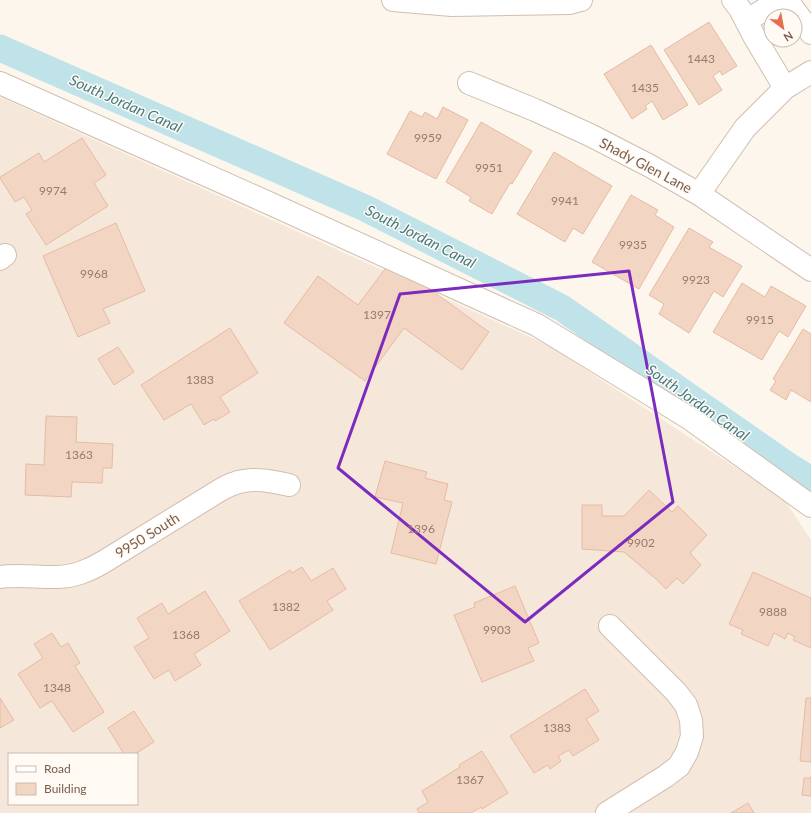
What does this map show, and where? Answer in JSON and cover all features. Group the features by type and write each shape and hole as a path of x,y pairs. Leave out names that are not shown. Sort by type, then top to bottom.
{"street":[{"path":"393,0 452,5 484,2 570,4 581,0"},
{"path":"733,0 740,9 785,88"},
{"path":"746,21 780,0"},
{"path":"787,0 811,34"},
{"path":"699,194 745,128 785,88 811,72"},
{"path":"0,82 537,325 689,418 811,506"},
{"name":"Shady Glen Lane","path":"469,83 536,110 650,166 699,194 811,270"},
{"name":"9950 South","path":"0,577 18,576 50,578 79,574 99,565 230,485 243,481 257,480 289,484"},
{"path":"607,813 666,776 679,766 687,752 692,736 691,720 686,705 676,692 610,626"}],"highlighted area":[{"path":"629,271 673,502 525,622 338,468 400,294"}],"shaded area":[{"path":"0,97 548,345 784,499 811,540 811,813 0,813"}],"building":[{"path":"709,22 737,66 722,75 720,71 713,76 722,90 699,105 664,50"},
{"path":"651,45 688,105 663,120 652,101 645,106 647,109 632,119 604,74"},
{"path":"443,107 468,120 436,179 387,154 410,111 422,117 425,112 437,119"},
{"path":"481,122 532,151 512,184 510,183 492,214 469,201 471,197 446,182"},
{"path":"82,138 106,175 94,183 108,206 46,245 26,214 32,210 24,197 15,202 0,177 39,153 44,162"},
{"path":"554,152 612,186 583,234 573,228 565,242 517,214"},
{"path":"631,195 658,210 655,215 674,227 639,289 592,262"},
{"path":"116,223 145,291 103,309 110,323 78,337 43,256"},
{"path":"689,228 713,242 709,247 742,266 723,297 714,291 689,333 659,314 664,304 649,295"},
{"path":"391,261 489,332 462,370 404,328 365,381 284,323 318,276 358,305"},
{"path":"742,283 765,297 771,286 806,306 788,337 779,331 762,360 713,332"},
{"path":"230,328 258,373 220,397 230,412 215,421 214,419 204,425 191,404 164,420 141,385"},
{"path":"803,329 811,334 811,402 791,390 786,400 770,390 776,381 773,379"},
{"path":"118,347 134,372 114,385 98,359"},
{"path":"46,416 77,417 76,442 113,444 112,468 103,468 102,483 72,482 71,497 25,495 26,464 44,465"},
{"path":"385,461 427,472 425,478 448,484 444,500 452,502 436,564 391,553 403,503 375,497"},
{"path":"649,490 672,512 678,506 707,535 690,553 701,565 683,584 677,578 666,589 624,552 582,549 582,505 602,505 602,516 624,516"},
{"path":"302,567 311,581 333,568 346,589 327,601 333,610 270,650 239,601 290,570 292,573"},
{"path":"753,572 811,598 811,648 793,640 795,637 788,633 785,639 774,633 768,646 741,634 743,630 729,624"},
{"path":"515,586 539,643 528,648 534,661 482,682 454,615 475,607 474,603"},
{"path":"205,591 230,631 194,654 201,665 175,681 169,670 154,679 134,647 149,638 137,618 162,603 168,614"},
{"path":"52,633 61,647 68,643 80,663 75,666 104,712 73,732 52,701 40,708 18,674 43,658 34,644"},
{"path":"585,689 599,711 586,719 599,740 573,756 569,750 558,756 561,761 550,769 548,765 534,773 510,736"},
{"path":"0,698 14,720 0,728"},
{"path":"806,698 811,698 811,762 800,761"},
{"path":"134,711 154,742 137,753 123,753 108,728"},
{"path":"482,751 508,793 482,809 481,807 471,813 419,813 417,809 428,802 422,791"},
{"path":"804,778 811,778 811,796 802,795"},
{"path":"748,803 754,813 731,813"}],"waterway":[{"name":"South Jordan Canal","path":"0,48 365,208 562,308 790,467 811,480"}]}
